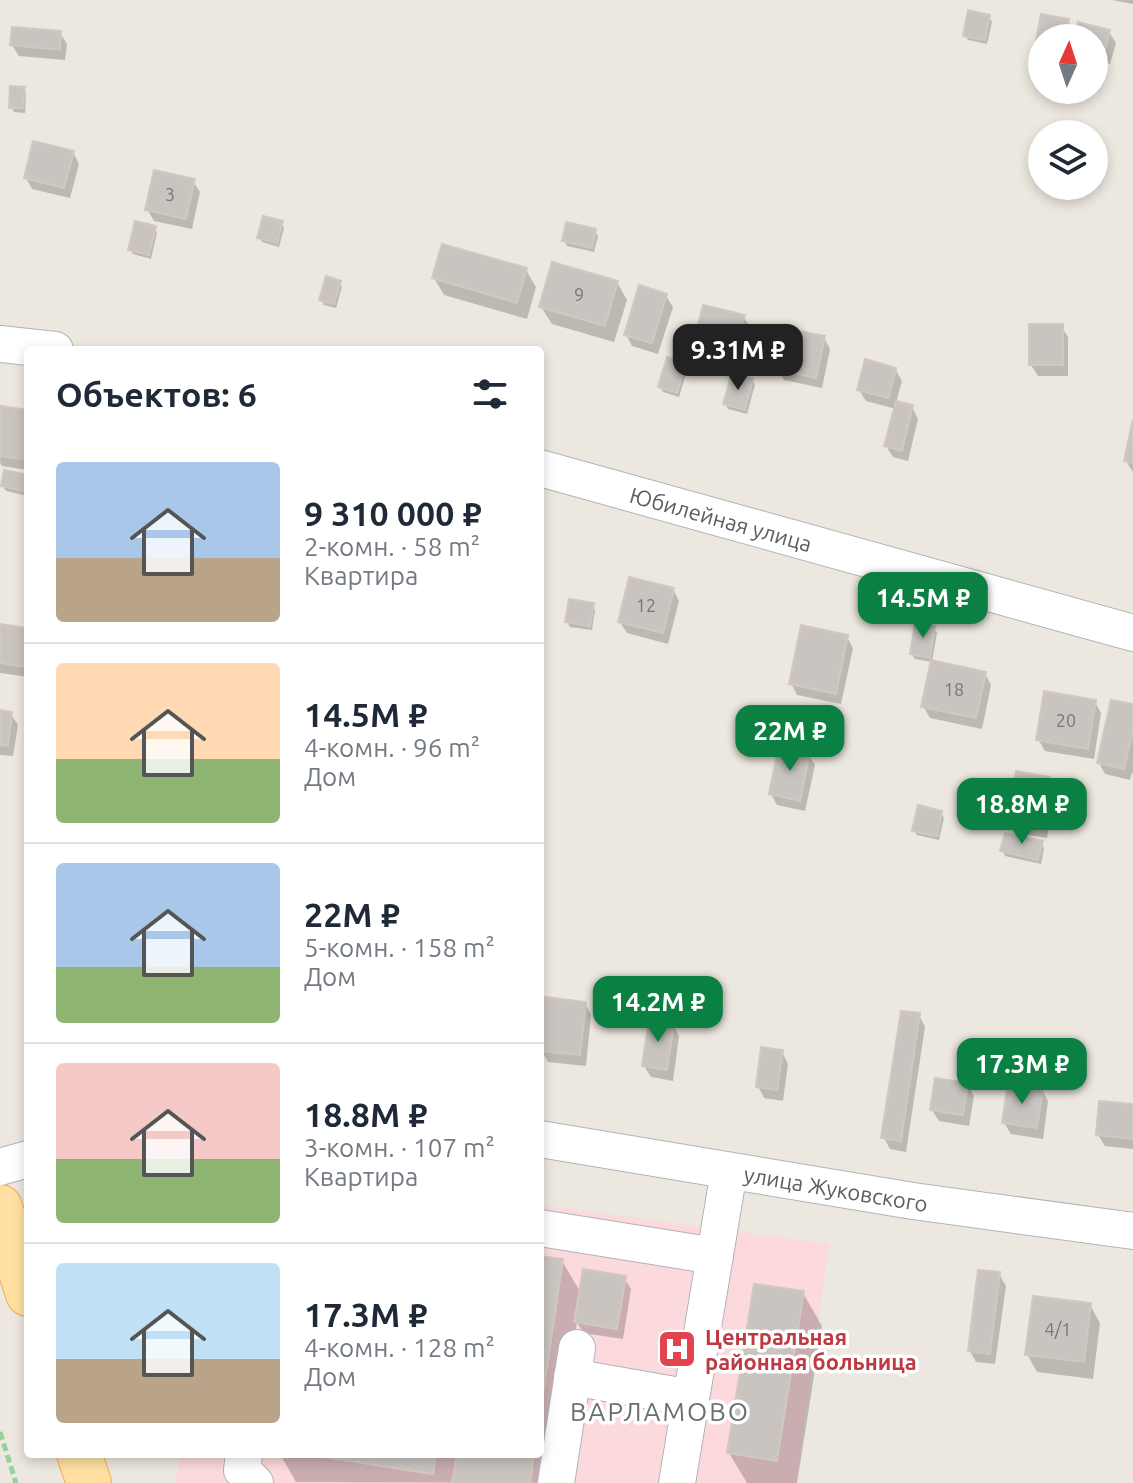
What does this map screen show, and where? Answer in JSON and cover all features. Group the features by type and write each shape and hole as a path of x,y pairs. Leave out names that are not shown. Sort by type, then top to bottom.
{"main road":[{"path":"0,1207 24,1282"},
{"path":"80,1458 89,1483"}],"street":[{"path":"0,344 24,347"},
{"name":"Юбилейная улица","path":"544,469 1133,633"},
{"name":"улица Жуковского","path":"544,1140 913,1201 1133,1231"},
{"path":"0,1167 24,1160"},
{"path":"677,1483 729,1171"},
{"path":"544,1229 715,1256"},
{"path":"556,1483 575,1362 691,1398"},
{"path":"244,1458 242,1470 255,1483"}],"path":[{"path":"0,1432 16,1483"}],"shaded area":[{"name":"Центральная районная больница","path":"544,1206 829,1244 796,1483 175,1483 179,1458 544,1458"}],"building":[{"path":"968,10 990,15 985,40 963,36"},
{"path":"1041,14 1069,19 1068,24 1039,24"},
{"path":"12,27 61,31 60,50 10,45"},
{"path":"10,86 25,87 23,108 9,108"},
{"path":"33,141 74,151 64,188 24,178"},
{"path":"154,170 195,179 186,219 145,210"},
{"path":"263,216 283,221 277,243 257,238"},
{"path":"135,221 156,226 149,255 128,250"},
{"path":"566,222 596,229 592,248 562,241"},
{"path":"442,244 527,268 517,303 432,278"},
{"path":"552,262 618,281 605,326 539,307"},
{"path":"326,276 341,281 334,304 319,300"},
{"path":"639,285 667,294 652,343 624,335"},
{"path":"703,305 745,315 734,360 692,350"},
{"path":"1029,324 1063,324 1063,365 1029,365"},
{"path":"784,328 825,336 816,378 775,369"},
{"path":"667,357 686,363 677,393 658,387"},
{"path":"865,359 896,368 889,398 857,390"},
{"path":"732,373 753,379 745,410 723,404"},
{"path":"896,401 913,405 902,451 884,446"},
{"path":"1,406 24,409 24,459 0,456"},
{"path":"1133,419 1133,463 1124,461"},
{"path":"4,470 24,474 24,491 1,486"},
{"path":"629,577 674,588 663,633 618,622"},
{"path":"569,599 594,603 590,626 565,622"},
{"path":"915,623 935,626 930,658 910,654"},
{"path":"0,624 24,627 24,666 0,663"},
{"path":"801,625 848,635 836,694 789,684"},
{"path":"931,660 986,672 976,718 921,707"},
{"path":"1044,691 1096,700 1088,749 1036,740"},
{"path":"1111,700 1133,704 1133,730 1124,769 1097,763"},
{"path":"0,710 12,712 8,746 0,745"},
{"path":"779,745 810,752 800,801 769,794"},
{"path":"1016,771 1050,777 1041,828 1007,822"},
{"path":"918,805 942,811 937,836 912,831"},
{"path":"1005,833 1043,841 1038,860 1000,851"},
{"path":"545,997 586,1002 580,1055 544,1051"},
{"path":"901,1011 920,1013 901,1141 881,1138"},
{"path":"649,1019 674,1023 667,1070 642,1066"},
{"path":"761,1047 783,1050 777,1090 756,1087"},
{"path":"935,1078 968,1083 963,1115 930,1110"},
{"path":"1008,1083 1043,1088 1037,1128 1002,1123"},
{"path":"1099,1101 1133,1104 1133,1139 1096,1135"},
{"path":"544,1257 563,1259 544,1388"},
{"path":"583,1269 626,1276 617,1329 574,1322"},
{"path":"978,1270 1000,1272 990,1354 968,1351"},
{"path":"754,1284 804,1291 777,1461 727,1453"},
{"path":"1033,1296 1091,1303 1084,1362 1025,1355"},
{"path":"331,1458 435,1458 433,1474"},
{"path":"456,1458 533,1458 530,1483 452,1483"}],"place":[{"name":"Центральная районная больница","path":"677,1349"}],"district":[{"name":"ВАРЛАМОВО","path":"660,1411"}]}
